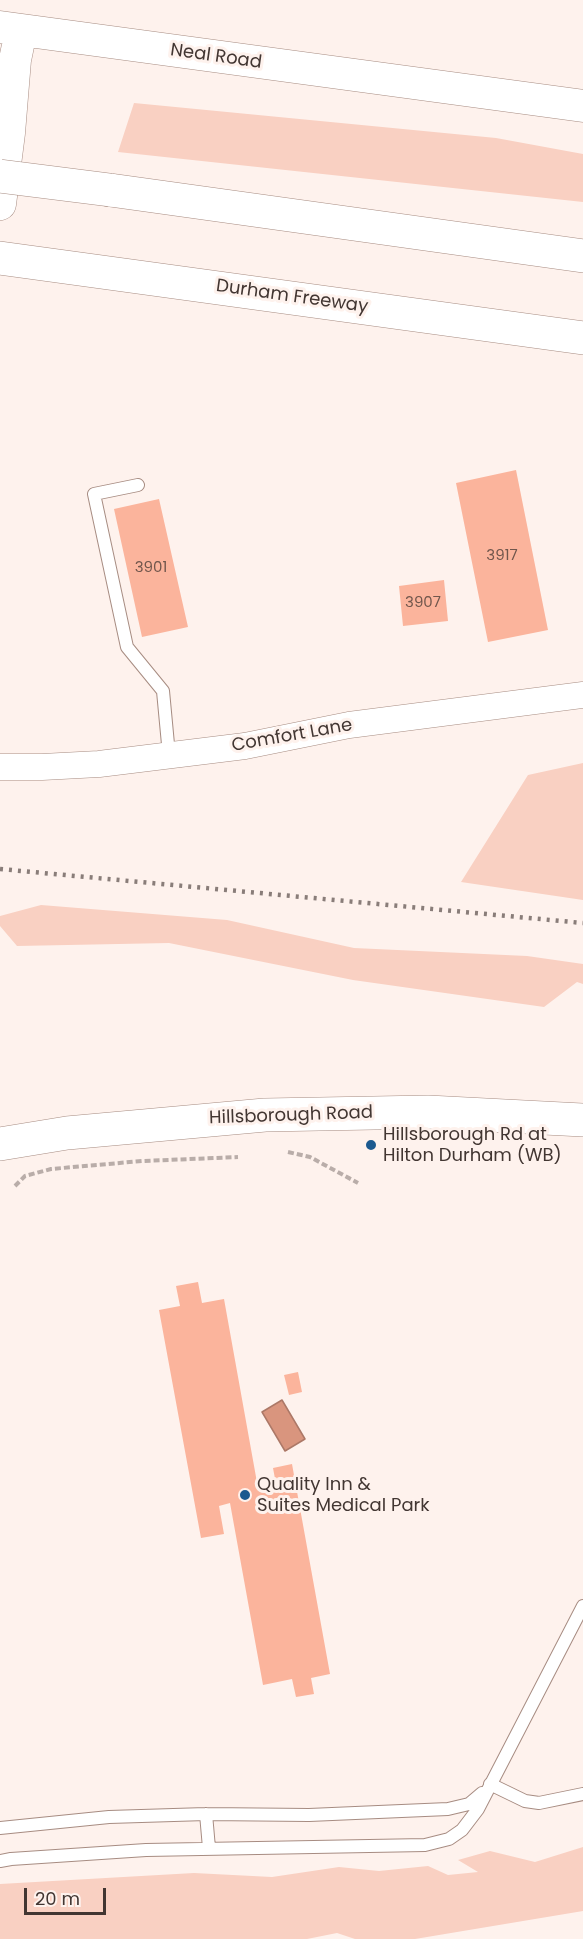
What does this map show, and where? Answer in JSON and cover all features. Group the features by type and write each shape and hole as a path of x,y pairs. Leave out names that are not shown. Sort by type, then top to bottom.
{"main road":[{"path":"0,176 583,256"},
{"name":"Durham Freeway","path":"0,258 583,338"},
{"name":"Hillsborough Road","path":"0,1144 67,1133 276,1114 428,1112 583,1120"}],"street":[{"name":"Neal Road","path":"0,204 15,60 11,29 583,106"},
{"name":"Comfort Lane","path":"0,767 99,764 266,742 349,725 583,694"}],"lane":[{"path":"138,484 94,494 127,647 163,691 169,755"},
{"path":"0,1861 208,1848 425,1845 457,1835 468,1824 583,1606"},
{"path":"490,1784 525,1801 539,1803 583,1794"},
{"path":"0,1828 109,1817 206,1814 309,1815 448,1809 469,1804 490,1784"},
{"path":"206,1814 208,1848"}],"path":[{"path":"288,1152 310,1157 358,1183"},
{"path":"15,1185 26,1176 51,1169 142,1161 238,1157"}],"shaded area":[{"path":"134,103 496,138 583,154 583,202 118,152"},
{"path":"583,763 583,900 461,882 528,775"},
{"path":"41,905 227,920 354,948 527,956 583,964 583,984 577,982 544,1007 353,980 169,943 17,946 0,926 0,916"},
{"path":"282,1400 305,1439 285,1451 262,1412"},
{"path":"583,1847 583,1911 415,1939 355,1939 337,1933 307,1939 0,1939 0,1884 194,1873 272,1877 339,1867 379,1871 428,1866 448,1875 478,1872 458,1860 490,1851 535,1862"}],"building":[{"path":"516,470 548,630 488,642 456,483"},
{"path":"159,499 188,627 142,637 114,509"},
{"path":"444,580 448,621 403,626 399,586"},
{"name":"Quality Inn & Suites Medical Park","path":"198,1282 202,1303 224,1299 258,1488 276,1484 273,1468 292,1464 330,1674 311,1678 314,1694 296,1697 292,1679 263,1685 230,1503 219,1506 224,1534 201,1538 159,1310 180,1306 176,1286"},
{"path":"298,1372 302,1392 289,1395 284,1375"}],"railway":[{"path":"0,869 583,923"}],"place":[{"name":"Hillsborough Rd at Hilton Durham (WB)","path":"371,1145"},
{"name":"Quality Inn & Suites Medical Park","path":"245,1495"}]}
